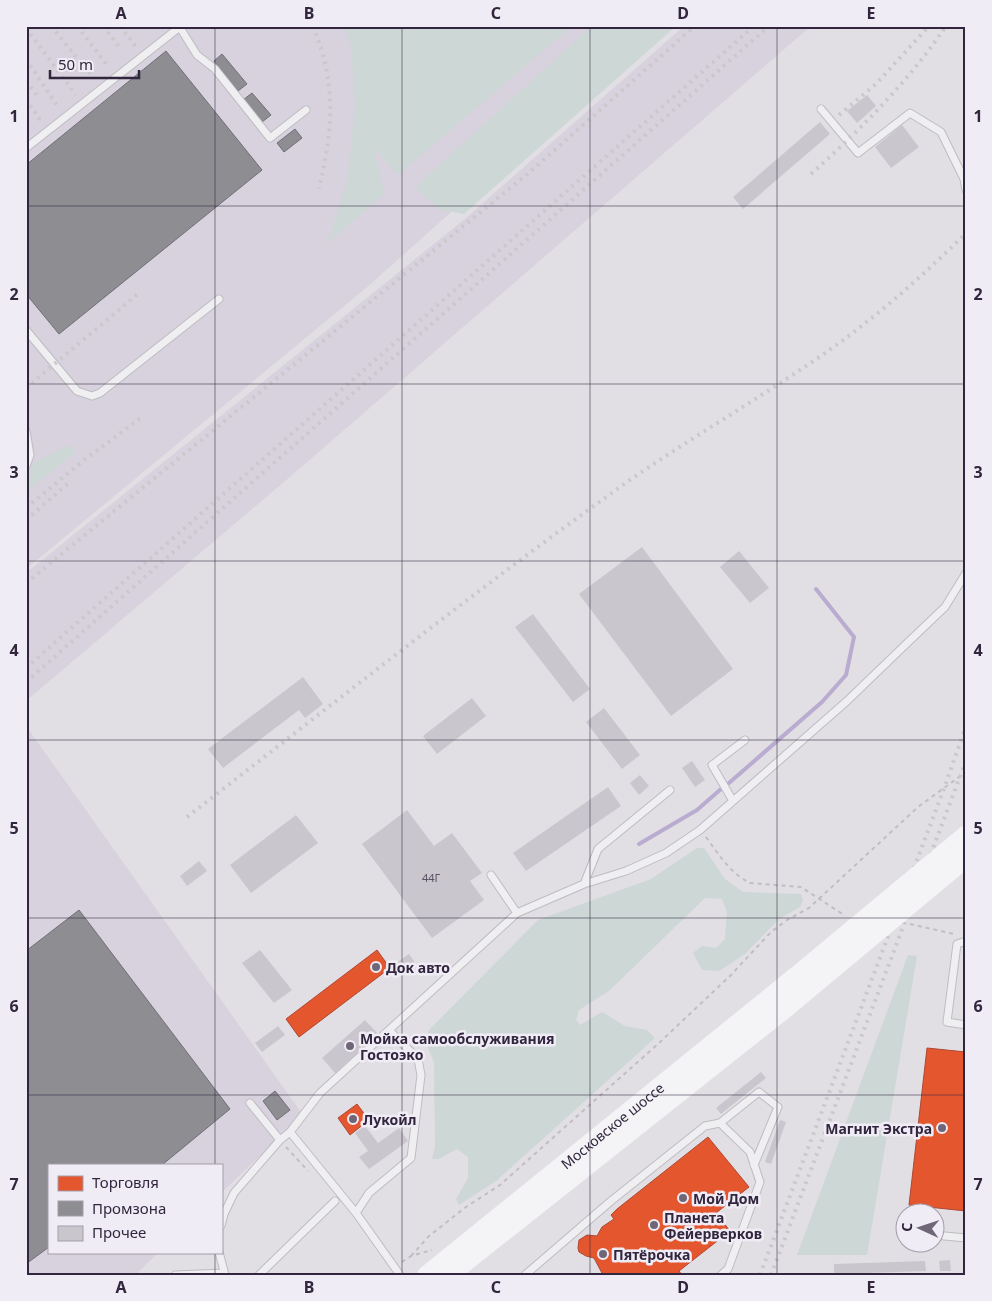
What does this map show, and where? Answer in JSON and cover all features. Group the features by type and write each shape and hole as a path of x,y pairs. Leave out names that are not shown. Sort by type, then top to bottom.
{"main road":[{"name":"Московское шоссе","path":"427,1275 796,977 966,835"},
{"name":"Московское шоссе","path":"449,1275 786,1008 966,858"}],"lane":[{"path":"26,148 180,27 197,55 215,69 270,138 306,110"},
{"path":"821,109 858,153 910,113 941,132 964,179 966,190"},
{"path":"26,330 77,391 92,396 100,393 219,300"},
{"path":"26,431 30,455 26,466"},
{"path":"222,1222 234,1193 280,1140 290,1132 320,1093 517,913 584,884 626,871 666,853 700,830 847,701 945,607 966,573"},
{"path":"733,801 712,765 745,740"},
{"path":"584,884 598,849 670,790"},
{"path":"491,875 517,913"},
{"path":"966,941 958,944 947,1022 966,1025"},
{"path":"356,1213 369,1193 411,1158 421,1075 418,1059 390,1031"},
{"path":"525,1275 611,1201 705,1126 720,1123 760,1092 778,1107 754,1164"},
{"path":"250,1103 280,1140"},
{"path":"720,1123 750,1152 760,1182 728,1268 721,1275"},
{"path":"290,1132 356,1213 400,1275"},
{"path":"259,1275 335,1201"},
{"path":"944,1236 966,1238"},
{"path":"175,1275 224,1274 219,1254"}],"path":[{"path":"396,1267 411,1256 429,1236 466,1207 500,1185 659,1044 730,976 771,932 818,900 918,807 966,772"},
{"path":"700,830 731,871 742,880 750,883 801,887 811,892 818,900"},
{"path":"411,1256 425,1254 435,1249"}],"shaded area":[{"path":"26,26 660,26 366,288 26,569"},
{"path":"344,26 572,26 398,175 374,148 384,194 327,244 347,181 355,108 351,46"},
{"path":"592,26 676,26 464,214 440,210 415,187"},
{"path":"684,26 811,26 291,476 26,701 26,573 466,218"},
{"path":"70,445 75,452 26,493 26,474 35,462"},
{"path":"26,726 303,1115 222,1192 222,1164 48,1164 48,1254 157,1254 135,1275 26,1275"},
{"path":"697,848 704,848 725,879 743,892 801,894 803,900 800,907 779,919 745,954 719,971 702,970 693,953 702,946 716,948 725,939 727,912 722,899 705,898 609,991 579,1010 576,1020 580,1025 602,1012 625,1026 647,1030 655,1038 496,1181 459,1205 456,1199 468,1178 468,1157 457,1149 439,1159 432,1159 435,1147 434,1062 424,1039 430,1029 538,920 651,879"},
{"path":"908,955 917,956 867,1255 797,1255"}],"building: Торговля":[{"path":"377,950 390,968 299,1037 286,1019"},
{"name":"Магнит Экстра","path":"927,1048 966,1052 966,1211 944,1209 944,1204 909,1204"},
{"name":"Лукойл","path":"357,1104 369,1120 350,1135 338,1118"},
{"name":"Мой Дом","path":"708,1137 749,1187 716,1213 730,1231 679,1271 682,1275 603,1275 594,1258 579,1252 579,1240 587,1235 597,1236 602,1227 614,1219 611,1215 617,1209"}],"building: Промзона":[{"path":"166,51 262,170 59,334 26,294 26,165"},
{"path":"222,54 247,84 238,91 214,61"},
{"path":"252,93 271,115 262,122 243,100"},
{"path":"295,129 302,138 284,152 277,143"},
{"path":"79,910 230,1109 163,1164 48,1164 48,1248 26,1264 26,951"},
{"path":"275,1091 290,1110 277,1120 263,1101"}],"building: Прочее":[{"path":"867,95 876,106 857,123 847,111"},
{"path":"820,122 830,134 743,209 733,197"},
{"path":"902,125 919,147 891,168 875,147"},
{"path":"642,547 733,669 671,716 579,594"},
{"path":"739,551 769,588 750,603 720,567"},
{"path":"533,614 590,689 573,702 515,627"},
{"path":"303,677 323,704 305,718 299,710 223,768 208,749"},
{"path":"472,698 486,716 437,754 423,736"},
{"path":"604,708 640,755 622,769 586,722"},
{"path":"692,761 705,780 695,787 682,768"},
{"path":"640,775 649,786 639,795 630,783"},
{"path":"608,787 621,806 526,871 513,853"},
{"path":"407,810 434,846 452,833 482,873 470,881 484,900 432,938 362,844"},
{"path":"296,815 318,843 251,893 230,865"},
{"path":"199,861 207,871 187,886 180,876"},
{"path":"260,950 292,990 274,1003 242,963"},
{"path":"409,954 416,964 404,973 396,963"},
{"name":"Мойка самообслуживания Гостоэко","path":"365,1020 378,1034 335,1073 322,1058"},
{"path":"278,1026 285,1035 262,1052 255,1043"},
{"path":"761,1072 766,1078 721,1114 716,1108"},
{"path":"780,1120 786,1122 771,1164 765,1162"},
{"path":"365,1126 378,1143 399,1128 408,1141 369,1169 359,1157 368,1151 355,1133"},
{"path":"950,1260 951,1271 940,1271 939,1261"},
{"path":"925,1261 926,1271 834,1274 834,1264"}],"waterway":[{"path":"729,783 822,702 846,675 854,637 816,589"},
{"path":"639,844 697,810 721,789"}],"railway":[{"path":"51,26 90,74"},
{"path":"77,26 107,65"},
{"path":"103,26 121,49"},
{"path":"120,26 137,48"},
{"path":"147,26 151,31"},
{"path":"313,26 326,68 330,107 330,127 319,189"},
{"path":"26,583 531,171 695,26"},
{"path":"26,668 754,26"},
{"path":"26,682 769,26"},
{"path":"839,115 876,84 929,26"},
{"path":"811,174 848,140 900,86 946,26"},
{"path":"26,28 76,95"},
{"path":"26,59 58,107"},
{"path":"26,81 39,98"},
{"path":"26,99 40,120"},
{"path":"187,817 571,522 650,466 789,377 853,333 911,285 966,233"},
{"path":"26,388 140,292"},
{"path":"26,508 78,465 143,416"},
{"path":"26,520 71,481"},
{"path":"760,1275 966,726"},
{"path":"771,1275 966,761"}],"place":[{"name":"Док авто","path":"376,967"},
{"name":"Мойка самообслуживания Гостоэко","path":"350,1046"},
{"name":"Лукойл","path":"353,1119"},
{"name":"Магнит Экстра","path":"942,1128"},
{"name":"Мой Дом","path":"683,1198"},
{"name":"Планета Фейерверков","path":"654,1225"},
{"name":"Пятёрочка","path":"603,1254"}]}
